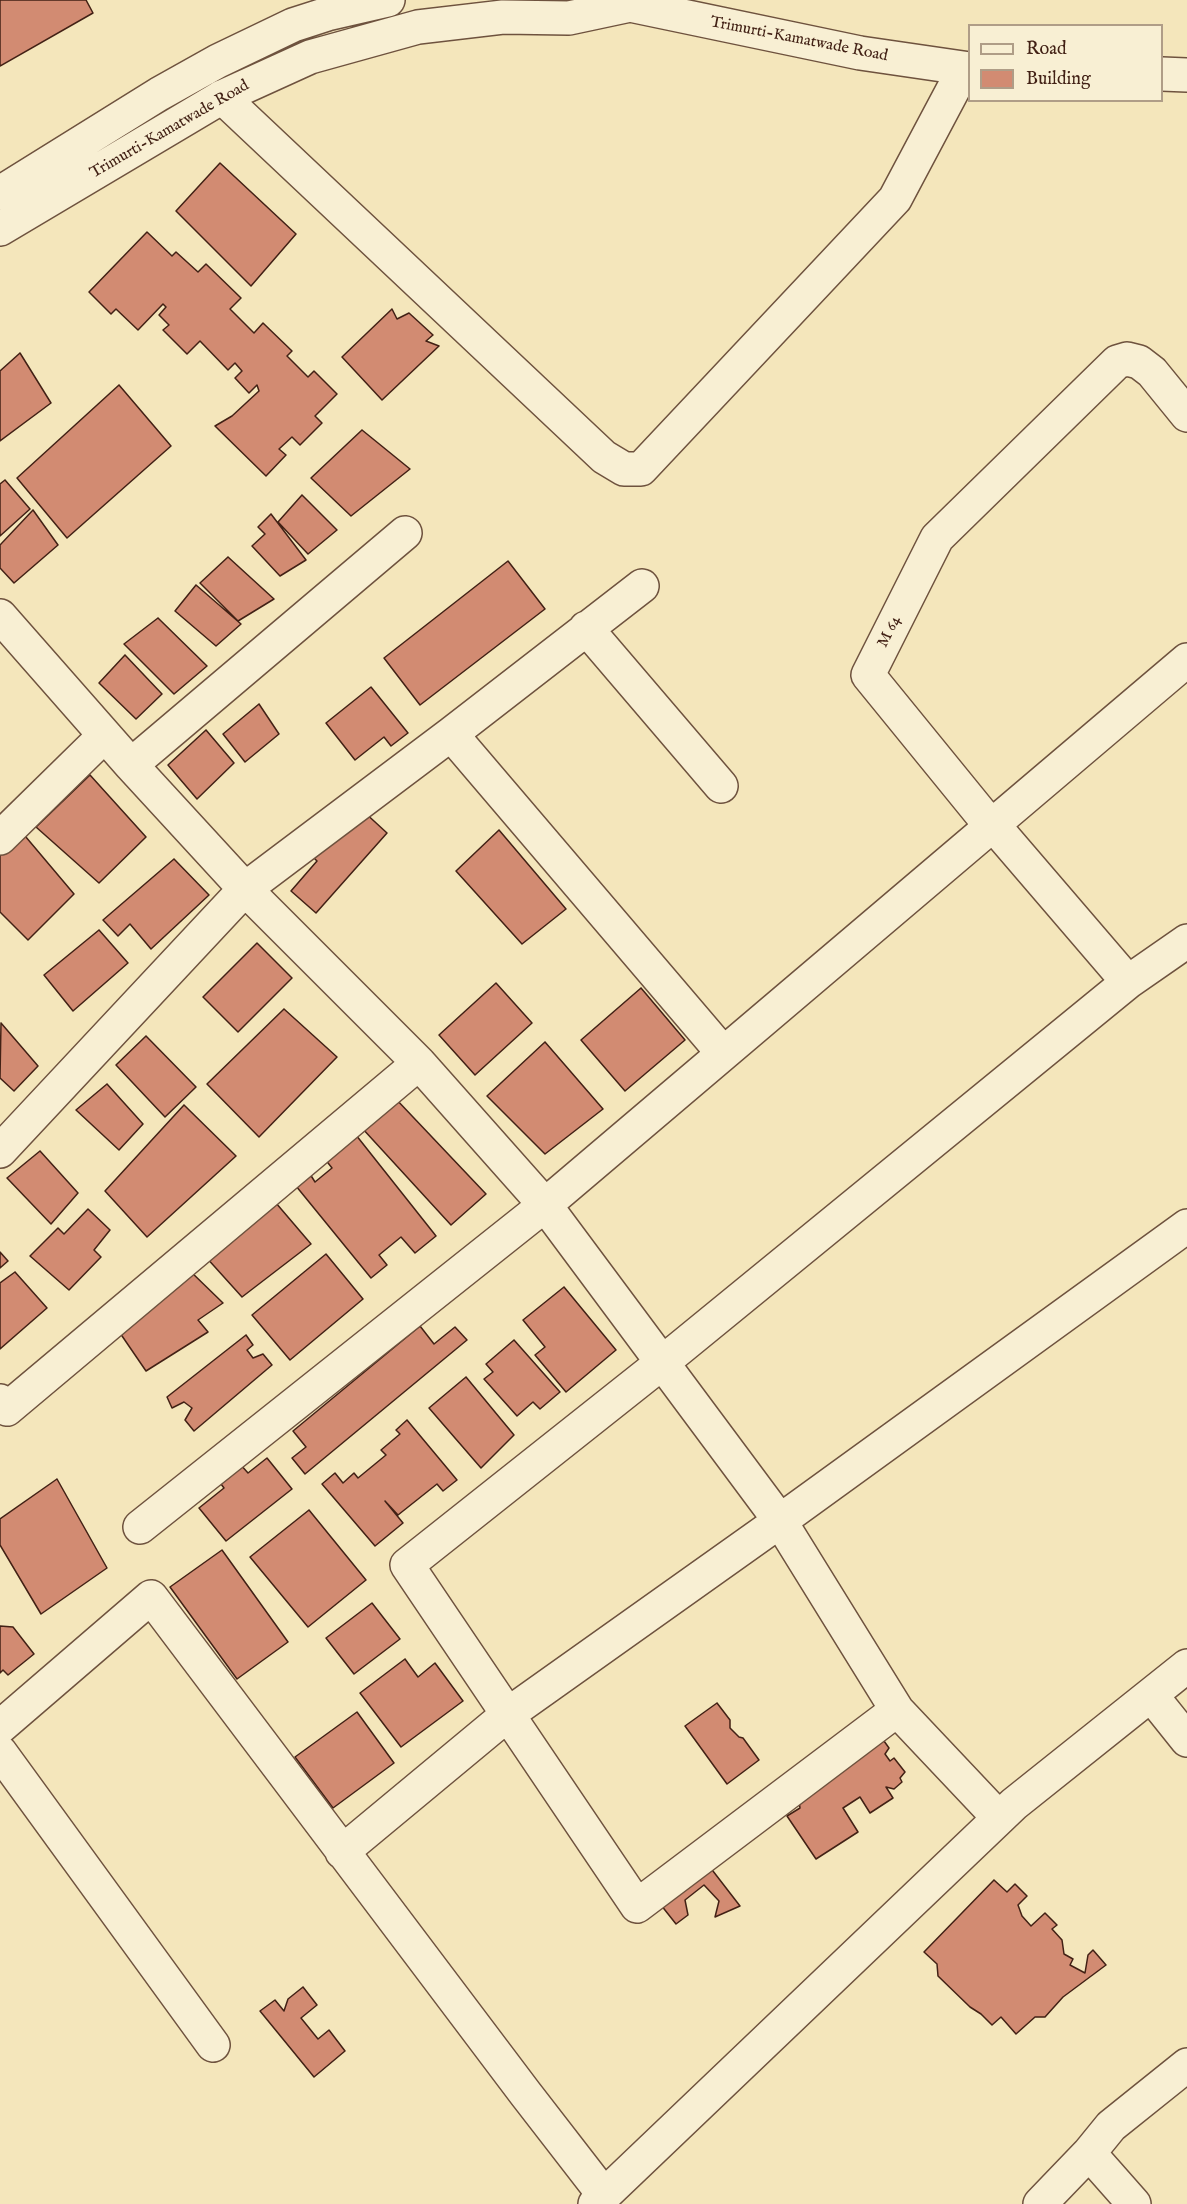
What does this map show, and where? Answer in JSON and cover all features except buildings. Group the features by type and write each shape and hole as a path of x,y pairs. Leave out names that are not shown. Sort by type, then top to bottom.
{"street":[{"path":"389,0 418,27"},
{"name":"Trimurti-Kamatwade Road","path":"0,193 159,94 218,61 293,25 327,14 389,0"},
{"name":"Trimurti-Kamatwade Road","path":"0,229 222,97 276,70 310,57 418,27 503,17 569,18 627,2 860,53 967,69"},
{"path":"222,97 604,457 624,470 641,469 895,199 967,69"},
{"path":"1163,74 1187,75"},
{"name":"M 64","path":"1128,982 992,826 868,675 938,538 1117,362 1127,359 1139,362 1152,372 1187,415"},
{"path":"131,765 405,533"},
{"path":"0,1151 245,889 642,586"},
{"path":"0,616 104,736 245,889 419,1063 545,1205 780,1521 897,1710 990,1807"},
{"path":"586,628 721,786"},
{"path":"140,1527 545,1205 1187,660"},
{"path":"451,734 723,1053"},
{"path":"0,838 104,736"},
{"path":"897,1710 637,1906 407,1565 663,1362 1128,982 1187,941"},
{"path":"0,1401 8,1409 419,1063"},
{"path":"342,1852 507,1715 780,1521 1187,1226"},
{"path":"0,1727 151,1597 525,2093 599,2199 990,1807 1151,1695 1187,1666"},
{"path":"1151,1695 1187,1740"},
{"path":"0,1752 213,2045"},
{"path":"1040,2204 1089,2153 1111,2126 1187,2065"},
{"path":"1089,2153 1134,2204"}]}
